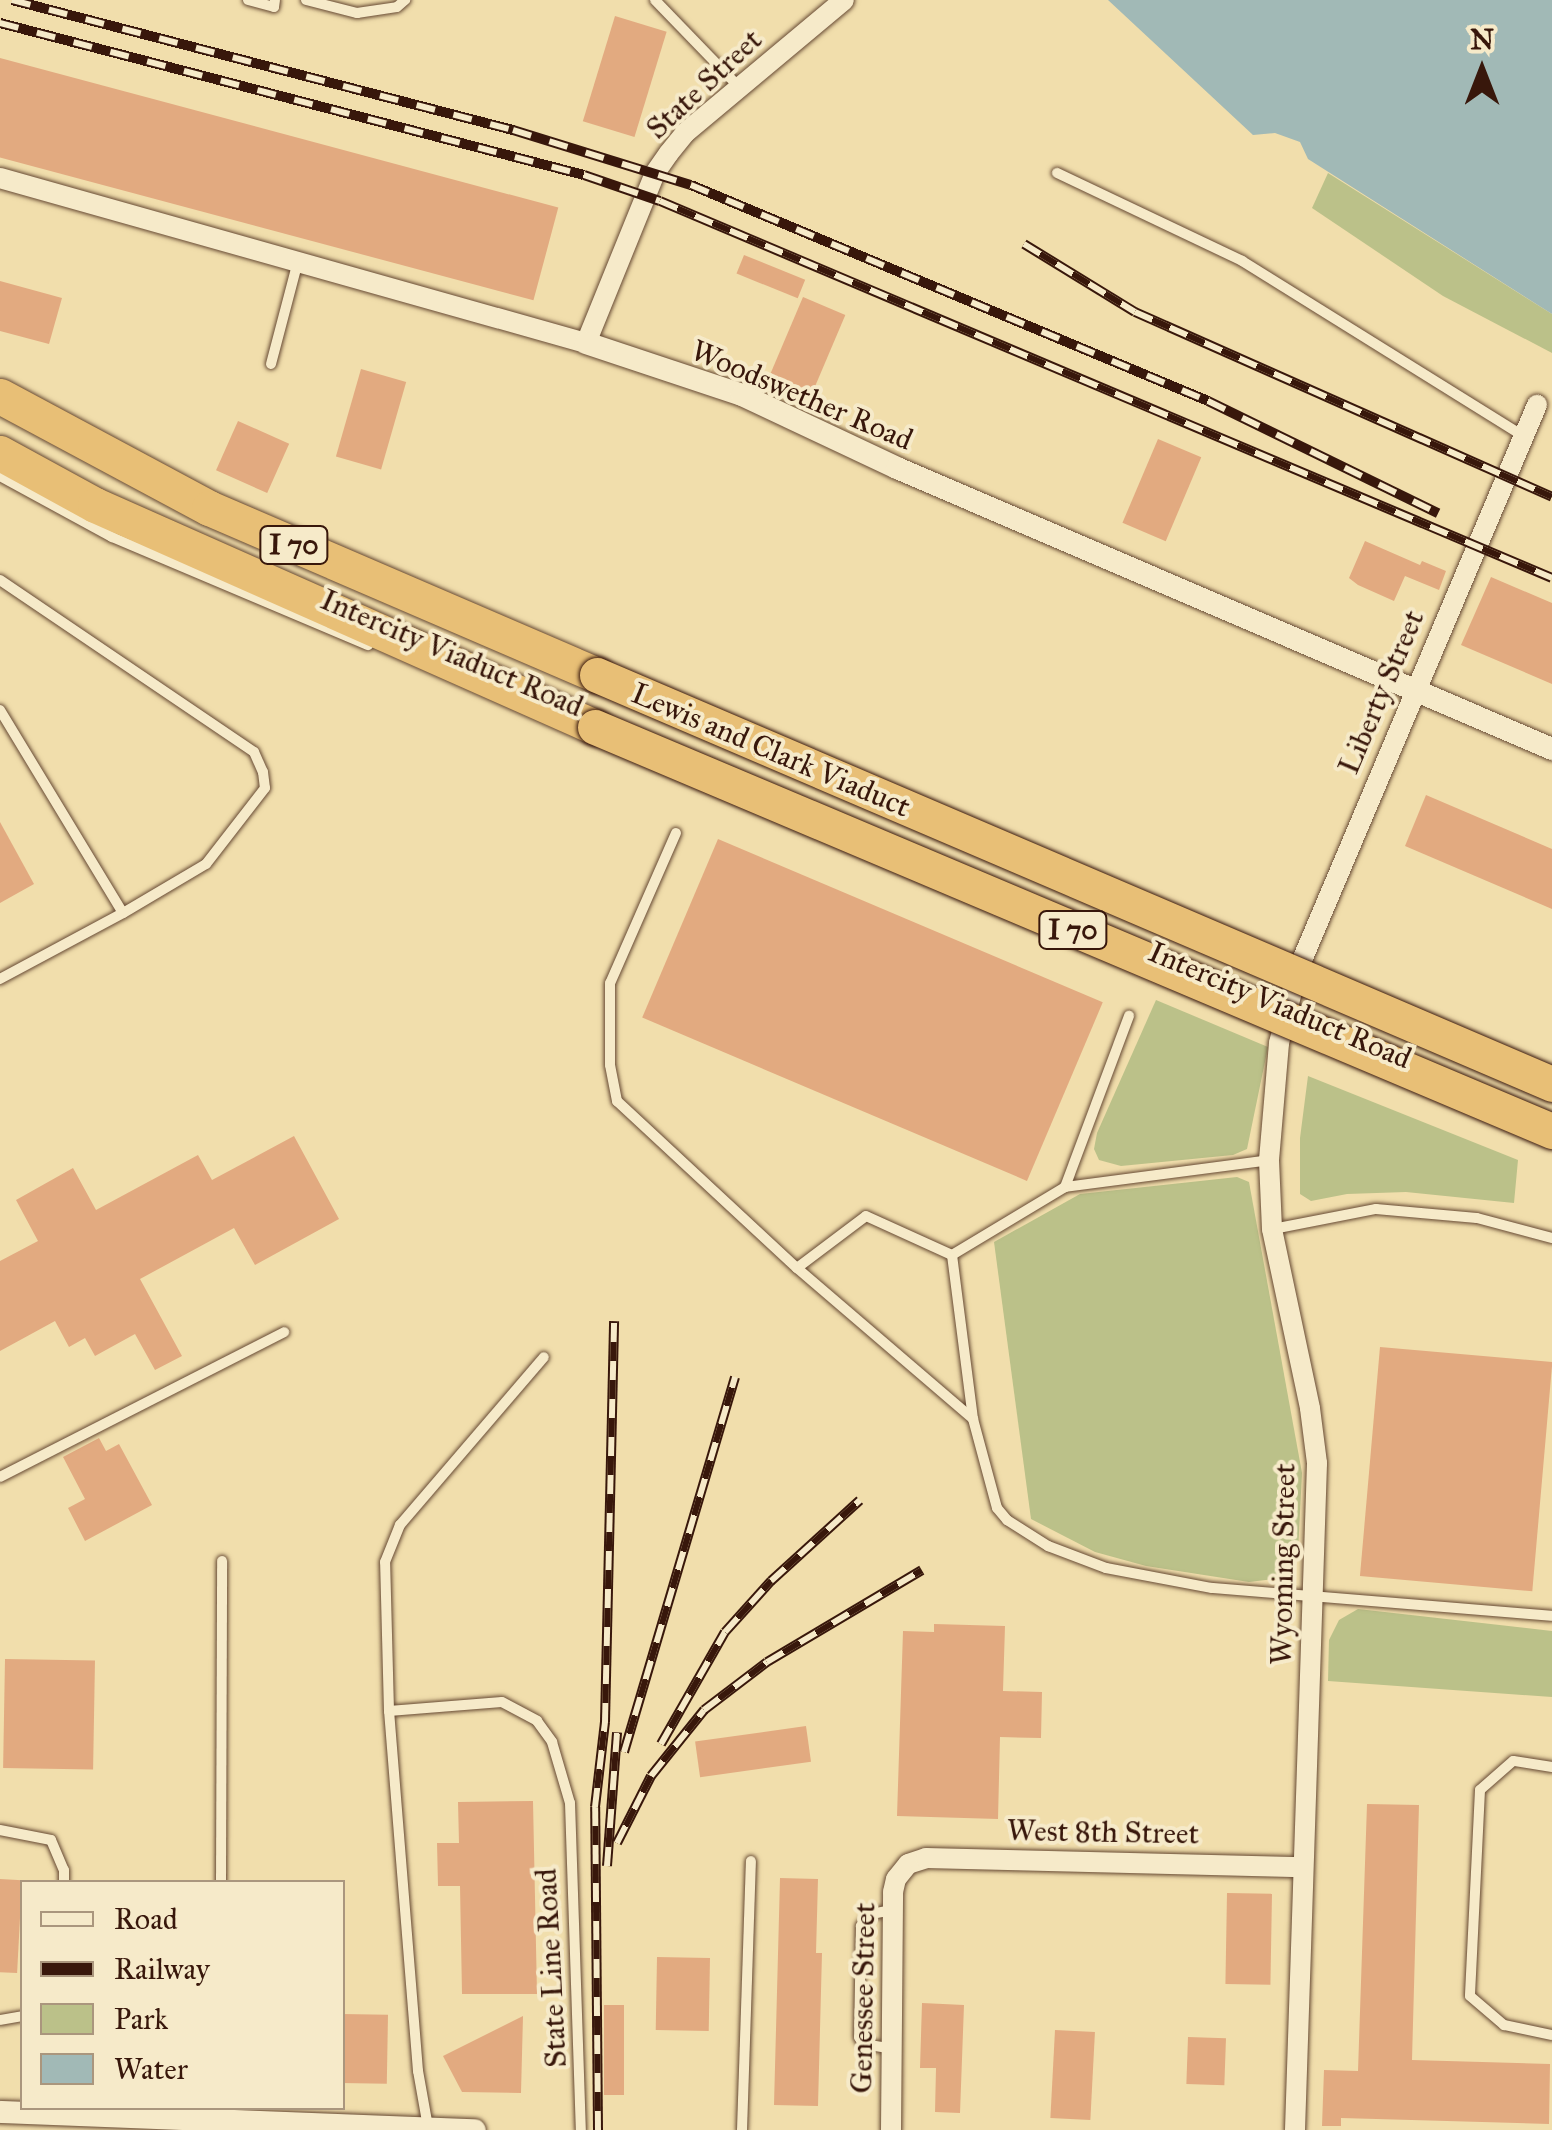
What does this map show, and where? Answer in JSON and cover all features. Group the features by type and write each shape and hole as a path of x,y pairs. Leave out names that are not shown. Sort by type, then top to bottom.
{"highway":[{"name":"Lewis and Clark Viaduct","path":"0,396 208,508 1552,1084"},
{"name":"Lewis and Clark Viaduct","path":"0,453 95,505 595,727 1552,1131"}],"street":[{"name":"State Street","path":"586,343 655,173 685,133 844,0"},
{"name":"Woodswether Road","path":"0,178 586,343 742,395 897,468 1552,749"},
{"name":"Liberty Street","path":"1288,1004 1297,972 1537,405"},
{"name":"Wyoming Street","path":"1288,1004 1269,1160 1272,1229 1317,1463 1295,2130"},
{"name":"West 8th Street","path":"904,1869 926,1858 1303,1867"},
{"name":"Genessee Street","path":"890,2130 894,1910 896,1878 904,1869"},
{"path":"0,2112 125,2124 220,2114 475,2130"}],"lane":[{"path":"248,0 274,7 276,0"},
{"path":"306,0 357,13 397,7 405,0"},
{"path":"655,0 739,88"},
{"path":"1057,173 1242,260 1522,436"},
{"path":"271,364 299,260"},
{"name":"Intercity Viaduct Road","path":"0,476 112,537 386,653"},
{"path":"0,580 254,752 264,788 206,864 0,979"},
{"path":"0,710 123,913"},
{"name":"Intercity Viaduct Road","path":"551,722 1324,1050"},
{"path":"676,833 610,982 610,1065 618,1101 797,1268 973,1419"},
{"path":"1064,1187 1129,1016"},
{"path":"952,1255 1064,1187 1269,1160"},
{"path":"1272,1229 1376,1209 1476,1218 1552,1238"},
{"path":"797,1268 866,1216 952,1255"},
{"path":"952,1255 973,1419 997,1508 1007,1520 1048,1546 1106,1568 1156,1580 1552,1616"},
{"path":"0,1477 284,1332"},
{"path":"428,2128 418,2072 389,1711 384,1562 400,1525 544,1357"},
{"path":"221,1880 222,1561"},
{"name":"State Line Road","path":"389,1711 502,1702 537,1721 552,1742 570,1803 581,2130"},
{"path":"1552,1767 1513,1761 1480,1790 1470,1996 1504,2025 1552,2035"},
{"path":"0,1830 51,1840 64,1870 64,1880"},
{"path":"742,2130 751,1861"},
{"path":"893,2049 863,2044 859,2036 861,1926 872,1914 894,1910"}],"green space":[{"path":"1328,173 1552,314 1552,353 1443,296 1312,208"},
{"path":"1156,1000 1268,1047 1247,1149 1233,1155 1121,1166 1099,1160 1094,1149 1097,1133"},
{"path":"1308,1076 1518,1160 1514,1203 1406,1192 1347,1194 1311,1201 1300,1194 1300,1138"},
{"path":"1237,1177 1249,1182 1302,1473 1298,1552 1290,1568 1273,1579 1249,1582 1146,1566 1095,1552 1031,1519 994,1242 1080,1194"},
{"path":"1358,1609 1552,1631 1552,1697 1328,1681 1329,1640 1339,1620"}],"water":[{"path":"1108,0 1552,0 1552,314 1308,159 1300,142 1275,133 1253,135"}],"building":[{"path":"615,16 667,32 634,137 583,121"},
{"path":"0,58 558,208 533,300 0,157"},
{"path":"744,255 805,280 798,298 737,274"},
{"path":"0,281 62,298 49,344 0,331"},
{"path":"803,297 845,315 810,399 767,381"},
{"path":"361,369 406,382 381,469 336,456"},
{"path":"238,421 289,444 267,493 216,470"},
{"path":"1158,439 1201,457 1166,541 1122,523"},
{"path":"1365,541 1420,565 1422,561 1446,571 1439,590 1405,576 1394,601 1358,585 1349,578"},
{"path":"1491,577 1552,603 1552,684 1461,645"},
{"path":"1426,795 1552,849 1552,909 1405,846"},
{"path":"0,822 34,884 0,903"},
{"path":"718,839 1103,1002 1027,1181 642,1018"},
{"path":"294,1136 339,1219 255,1265 234,1228 140,1279 182,1356 155,1370 135,1334 95,1356 85,1338 69,1347 55,1321 0,1351 0,1261 38,1241 16,1200 73,1168 96,1210 198,1155 212,1180"},
{"path":"1380,1347 1552,1362 1532,1591 1360,1576"},
{"path":"99,1438 106,1451 119,1444 152,1505 85,1541 68,1508 85,1499 63,1457"},
{"path":"934,1624 1005,1626 1003,1691 1042,1692 1041,1738 1000,1737 998,1819 897,1816 903,1631 934,1632"},
{"path":"5,1659 95,1661 93,1770 3,1768"},
{"path":"806,1726 811,1762 700,1777 695,1742"},
{"path":"533,1801 537,1994 462,1994 460,1886 438,1886 437,1843 459,1843 458,1802"},
{"path":"1367,1804 1419,1805 1412,2060 1550,2064 1549,2124 1341,2118 1341,2126 1322,2126 1324,2070 1358,2071"},
{"path":"780,1878 818,1879 816,1953 822,1953 818,2106 774,2105"},
{"path":"0,1879 20,1880 17,1973 0,1972"},
{"path":"1227,1893 1272,1894 1270,1985 1225,1984"},
{"path":"657,1957 710,1958 709,2031 656,2030"},
{"path":"922,2003 964,2005 960,2113 935,2112 936,2068 920,2068"},
{"path":"604,2005 624,2005 624,2095 604,2095"},
{"path":"345,2014 388,2015 387,2084 345,2083"},
{"path":"523,2016 521,2093 462,2092 443,2056"},
{"path":"1055,2030 1095,2032 1090,2120 1050,2118"},
{"path":"1188,2037 1226,2038 1224,2085 1186,2084"}],"railway":[{"path":"12,0 513,130 691,185 1208,401 1438,513"},
{"path":"0,23 584,175 660,201 1552,578"},
{"path":"1024,244 1135,312 1552,497"},
{"path":"598,2130 595,1807 605,1722 614,1321"},
{"path":"624,1752 735,1377"},
{"path":"661,1744 725,1632 771,1581 860,1500"},
{"path":"617,1843 651,1776 704,1710 767,1662 922,1570"},
{"path":"607,1866 617,1732"}]}
